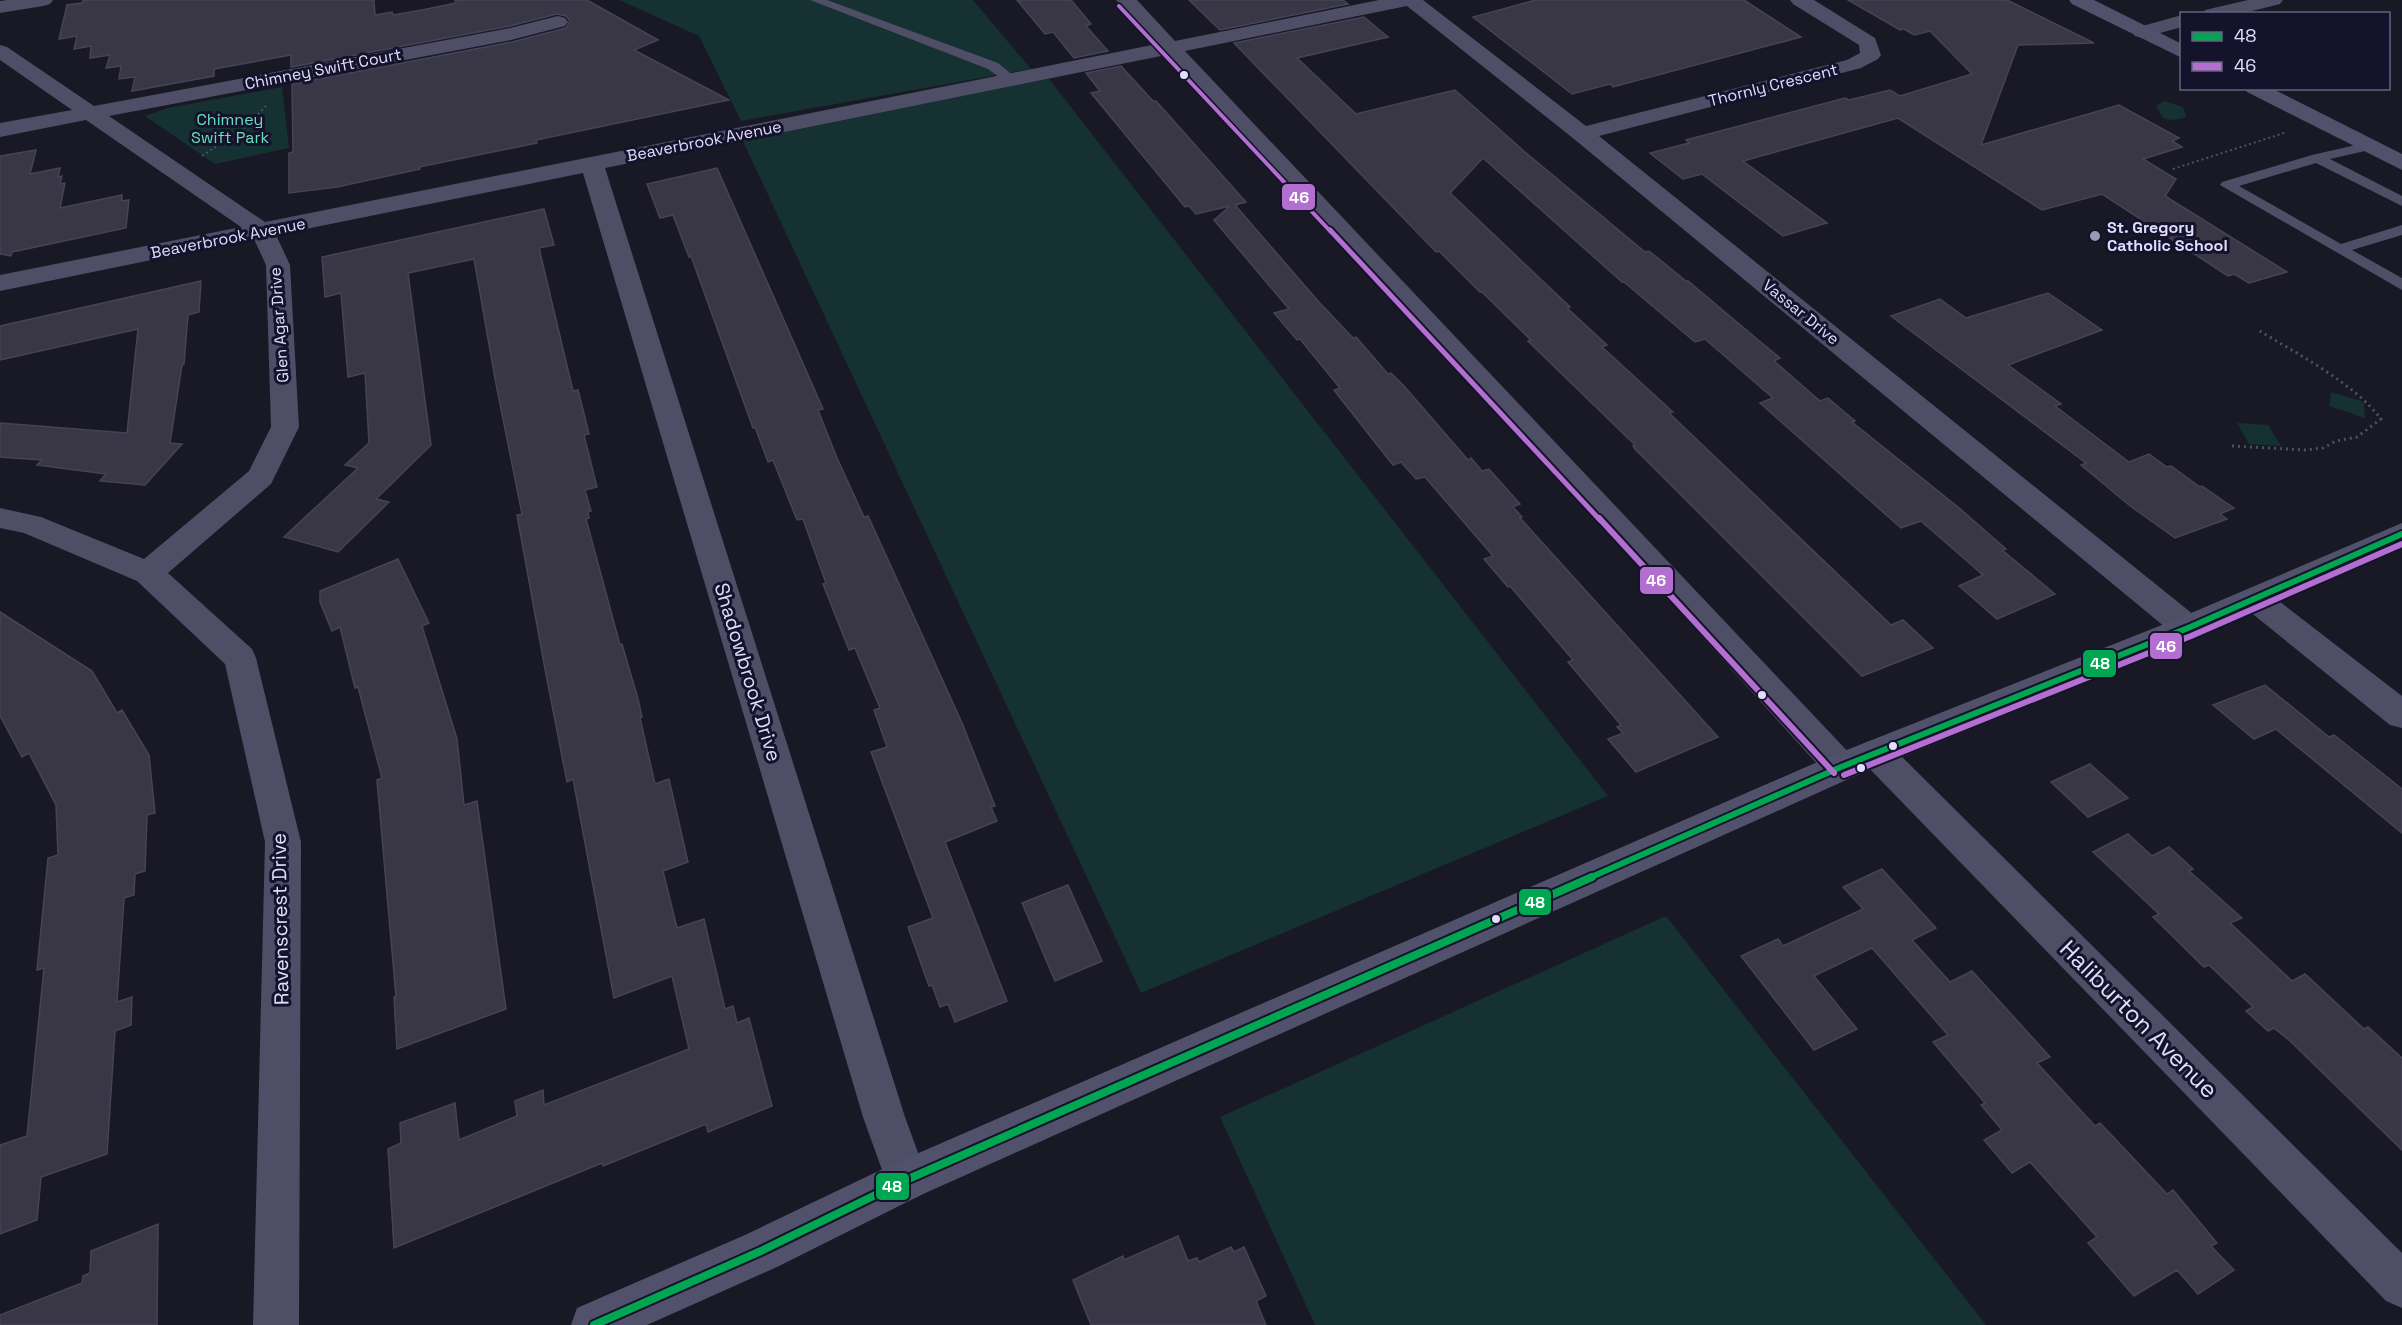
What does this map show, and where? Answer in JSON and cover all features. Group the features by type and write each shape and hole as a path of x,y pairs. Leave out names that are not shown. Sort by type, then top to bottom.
{"street":[{"path":"0,7 43,0"},
{"name":"Haliburton Avenue","path":"1126,0 1539,439 1859,760 2402,1285"},
{"name":"Beaverbrook Avenue","path":"0,283 1410,0"},
{"name":"Vassar Drive","path":"1410,0 1582,134 2188,628"},
{"name":"Thornly Crescent","path":"1582,134 1854,64 1871,55 1868,42 1800,0"},
{"path":"2079,0 2180,51"},
{"path":"2221,12 2273,0"},
{"path":"2142,32 2180,21"},
{"name":"Chimney Swift Court","path":"0,130 511,34 558,22"},
{"path":"0,51 263,232"},
{"path":"2258,90 2402,163"},
{"name":"Shadowbrook Drive","path":"592,163 884,1117 906,1180"},
{"name":"Glen Agar Drive","path":"148,573 261,477 285,427 278,265 263,232"},
{"name":"Ravenscrest Drive","path":"0,518 30,524 148,573 240,658 283,842 276,1325"},
{"path":"594,1325 761,1251 906,1180 1859,760 2188,628 2402,534"},
{"path":"2255,599 2402,715"}],"lane":[{"path":"816,0 993,66 1012,80"},
{"path":"2369,146 2317,158 2227,185 2402,285"},
{"path":"2317,158 2402,202"},
{"path":"2339,249 2402,230"}],"path":[{"path":"198,158 240,131 267,105"},
{"path":"2174,169 2292,131"},
{"path":"2232,446 2305,450 2323,448 2336,441 2357,437 2381,419 2370,404 2303,357 2258,330"}],"green space":[{"path":"619,0 973,0 1031,69 741,121 699,36"},
{"path":"1049,79 1608,796 1141,993 740,135"},
{"name":"Chimney Swift Park","path":"282,87 289,148 215,164 145,116 168,108"},
{"path":"2164,101 2183,107 2185,118 2171,120 2163,118 2156,106"},
{"path":"2331,392 2361,401 2364,404 2365,418 2329,406"},
{"path":"2237,423 2268,425 2281,446 2249,444"},
{"path":"1666,916 1986,1325 1315,1325 1220,1117"}],"building":[{"path":"83,0 374,0 375,15 392,12 393,15 456,3 455,0 587,0 658,40 634,50 729,100 536,140 537,143 419,167 420,169 337,187 289,193 289,153 293,152 292,84 512,42 566,28 570,21 566,16 557,14 510,26 291,67 291,55 214,69 214,76 132,91 135,77 119,79 121,66 106,68 110,55 90,58 91,46 74,49 77,36 59,39 67,5 82,3"},
{"path":"1017,0 1071,0 1091,24 1086,26 1108,51 1074,58 1053,32 1045,34"},
{"path":"1189,0 1343,0 1348,4 1220,30"},
{"path":"1536,0 1744,0 1801,37 1613,87 1610,84 1572,94 1473,17"},
{"path":"1848,0 2007,0 2094,43 2018,45 1981,145 2119,105 2179,138 2172,141 2182,147 2143,159 2176,179 2165,196 2287,272 2249,283 2234,274 2228,276 2102,194 2042,210 1898,118 1743,161 1827,223 1783,236 1702,174 1683,179 1650,153 1689,143 1686,140 1845,98 1849,100 1890,90 1900,96 1972,74 1930,31 1914,35 1904,29 1900,30"},
{"path":"1364,17 1388,37 1297,58 1356,114 1455,90 1645,252 1649,251 1688,281 1780,358 1774,361 1820,401 1828,398 1855,421 1852,422 1958,507 2006,549 2002,550 2055,594 1997,619 1959,586 1983,575 1921,521 1901,528 1760,403 1773,398 1705,339 1695,342 1622,282 1483,158 1450,193 1570,307 1567,308 1607,345 1602,347 1673,412 1669,413 1891,625 1903,620 1933,648 1862,676 1635,449 1633,446 1635,445 1528,341 1531,340 1439,251 1436,252 1234,43"},
{"path":"1121,66 1153,101 1156,101 1246,202 1235,205 1318,301 1353,338 1356,337 1388,374 1391,373 1404,386 1468,460 1471,458 1482,471 1489,469 1520,504 1513,507 1522,517 1520,518 1718,737 1636,772 1608,739 1623,733 1617,727 1621,725 1568,662 1573,660 1484,559 1493,556 1425,477 1416,479 1401,462 1393,465 1334,390 1340,388 1300,339 1297,340 1274,313 1289,309 1214,220 1230,206 1196,214 1189,206 1185,207 1091,93 1100,91 1086,73"},
{"path":"36,150 30,174 60,168 58,177 62,176 60,184 65,183 60,208 122,195 122,201 129,200 126,228 12,252 11,256 0,254 0,156"},
{"path":"717,168 823,409 818,410 837,458 864,517 868,516 910,608 962,723 995,806 991,807 997,821 945,842 1007,1001 955,1022 948,1004 940,1007 932,985 929,986 908,927 933,918 871,752 887,747 874,710 880,708 855,648 849,650 823,584 826,583 803,519 797,520 773,460 768,462 755,427 753,428 691,256 689,257 673,215 660,218 647,184"},
{"path":"544,209 554,245 539,248 573,391 578,390 589,434 584,435 597,487 585,490 591,511 588,512 589,518 586,519 620,645 622,644 638,699 655,784 669,779 688,862 663,871 677,928 704,919 725,1009 733,1006 737,1023 749,1018 772,1106 708,1132 706,1124 603,1166 602,1163 394,1248 388,1149 401,1143 400,1123 455,1103 459,1140 517,1116 515,1101 543,1090 544,1105 689,1049 672,976 614,998 573,779 567,782 545,669 517,515 522,514 474,259 408,273 431,445 376,499 389,502 338,552 284,537 358,468 345,465 369,443 365,373 348,377 341,293 325,297 322,257"},
{"path":"201,281 199,312 188,315 184,364 170,443 182,444 145,485 100,481 106,474 37,465 42,460 0,457 0,423 127,433 138,329 0,360 0,326"},
{"path":"2048,293 2102,330 2008,365 2061,404 2055,406 2129,462 2149,454 2234,508 2220,514 2227,519 2175,538 2129,505 2081,465 2086,463 1891,316 1940,299 1966,318"},
{"path":"398,559 429,623 422,626 457,739 464,805 477,801 506,1009 397,1049 394,997 396,997 377,780 382,778 358,687 355,688 340,627 332,631 320,602 320,591"},
{"path":"0,612 92,671 117,713 122,710 149,755 155,813 147,815 145,871 135,874 134,895 124,898 117,1002 132,997 131,1025 115,1031 107,1154 41,1177 37,1220 0,1234 0,1145 27,1136 44,968 37,970 48,858 58,855 56,805 29,753 22,757 0,716"},
{"path":"2265,685 2329,737 2334,735 2402,789 2402,833 2276,729 2254,739 2213,705"},
{"path":"2090,764 2128,798 2088,817 2051,782"},
{"path":"2128,834 2152,856 2169,847 2193,869 2189,871 2242,918 2230,923 2292,981 2305,974 2364,1029 2368,1027 2402,1058 2402,1150 2289,1040 2274,1028 2268,1031 2246,1011 2253,1007 2209,965 2204,967 2153,917 2159,914 2093,852"},
{"path":"1882,869 1936,928 1912,940 1950,982 1972,971 2050,1057 2037,1063 2095,1126 2100,1123 2167,1194 2173,1190 2217,1243 2211,1246 2234,1270 2198,1294 2177,1270 2134,1296 2088,1243 2097,1237 2030,1162 2012,1173 1984,1140 2002,1130 1981,1105 1985,1103 1933,1042 1948,1035 1872,948 1814,976 1857,1029 1814,1050 1741,956 1778,939 1783,946 1863,909 1843,887"},
{"path":"1068,885 1102,961 1055,981 1022,903"},
{"path":"158,1224 157,1325 0,1325 0,1315 82,1283 83,1276 90,1273 91,1251"},
{"path":"1178,1236 1188,1261 1197,1258 1199,1262 1231,1247 1234,1252 1244,1247 1266,1296 1256,1301 1266,1325 1091,1325 1073,1280 1123,1256 1124,1260"}],"transit line":[{"name":"46","path":"1119,6 1540,454 1834,773"},
{"name":"48","path":"594,1325 761,1251 906,1180 1841,767 2188,628 2402,534"},
{"name":"46","path":"1844,775 2191,636 2402,544"}],"place":[{"name":"St. Gregory Catholic School","path":"2095,236"}]}
